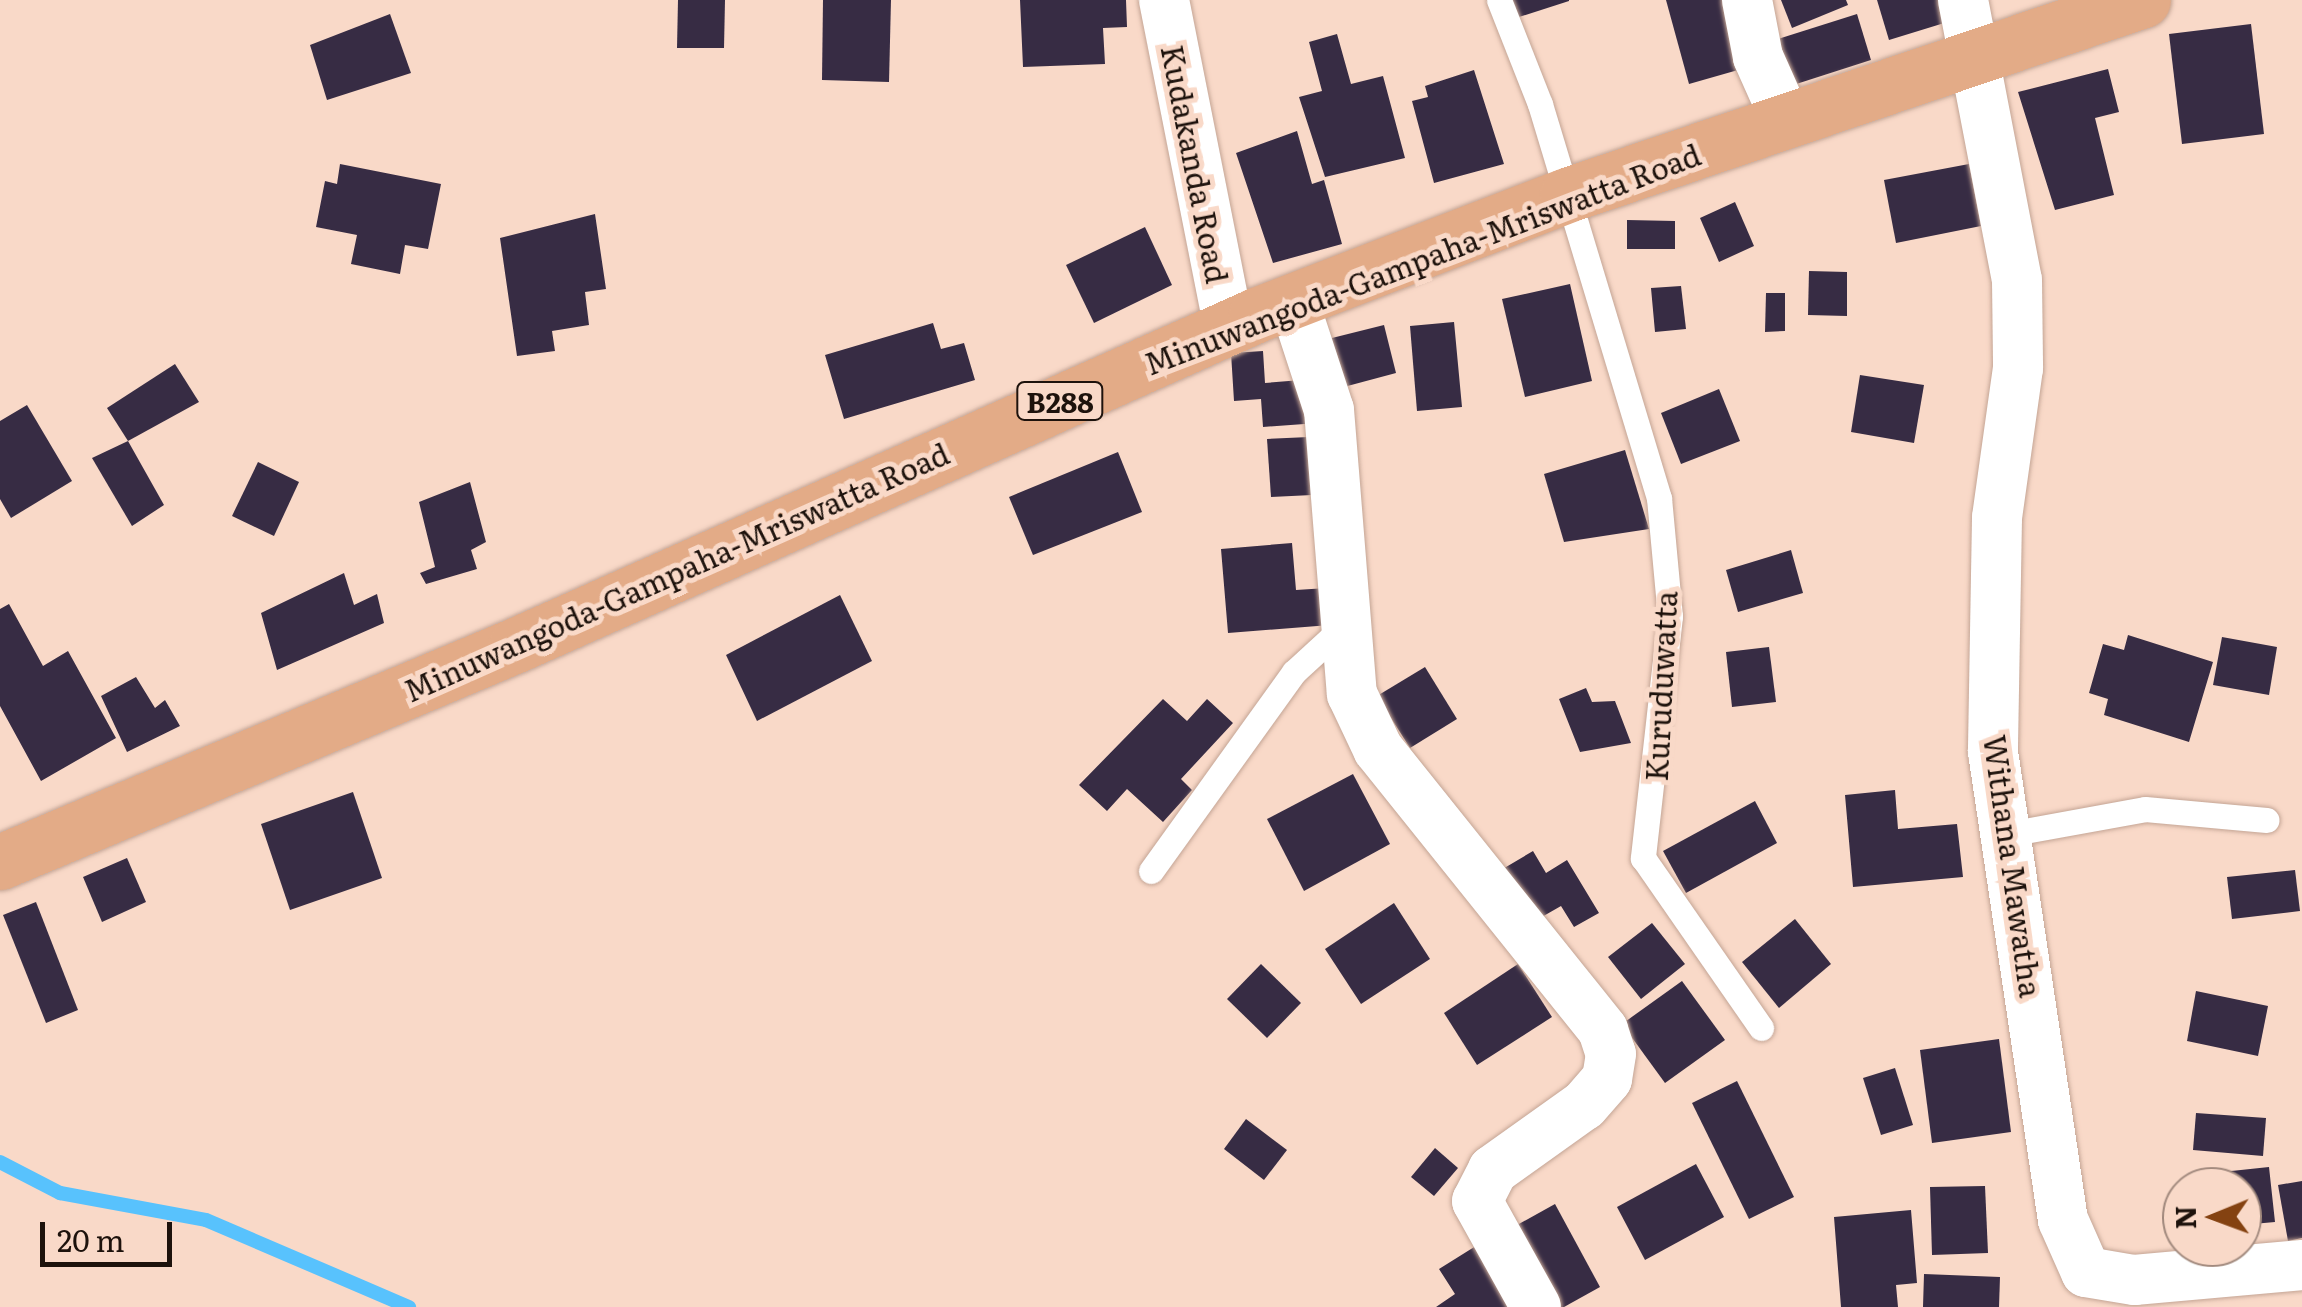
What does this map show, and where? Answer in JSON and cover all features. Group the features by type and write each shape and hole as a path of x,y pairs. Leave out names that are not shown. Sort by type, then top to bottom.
{"main road":[{"name":"Minuwangoda-Gampaha-Mriswatta Road","path":"0,862 1294,300 1786,120 2143,0"}],"street":[{"name":"Kudakanda Road","path":"1164,0 1229,328"},
{"path":"1747,0 1758,56 1786,120"},
{"name":"Withana Mawatha","path":"1962,0 2017,280 2018,368 1998,518 1994,752 2062,1220 2086,1272 2134,1280 2302,1265"},
{"path":"1294,300 1329,410 1341,629 1352,694 1378,749 1603,1030 1611,1054 1607,1079 1584,1106 1493,1170 1477,1201 1536,1307"}],"lane":[{"name":"Kuruduwatta","path":"1498,0 1567,198 1659,498 1670,616 1643,858 1762,1028"},
{"path":"1151,871 1294,672 1341,629"},
{"path":"2008,834 2145,808 2268,820"}],"building":[{"path":"678,0 725,0 724,48 677,48"},
{"path":"823,0 891,0 889,82 822,80"},
{"path":"1020,0 1126,0 1127,27 1103,28 1105,64 1023,67"},
{"path":"1510,0 1569,0 1569,1 1516,18"},
{"path":"1666,0 1727,0 1745,68 1689,84"},
{"path":"1781,0 1846,0 1848,5 1792,28"},
{"path":"1877,0 1947,0 1954,20 1889,40"},
{"path":"390,14 411,73 327,100 310,45"},
{"path":"1857,14 1871,60 1787,87 1772,41"},
{"path":"2251,24 2264,134 2182,144 2169,34"},
{"path":"1337,34 1351,84 1383,76 1405,158 1325,177 1299,97 1322,91 1309,42"},
{"path":"2108,69 2119,112 2095,118 2114,195 2055,210 2018,92"},
{"path":"1474,70 1504,164 1434,183 1412,101 1428,97 1425,86"},
{"path":"1297,131 1312,184 1324,180 1342,244 1273,263 1236,153"},
{"path":"340,164 441,184 428,249 405,245 400,274 351,264 357,235 316,227 325,181 337,184"},
{"path":"1969,164 1981,226 1896,243 1884,180"},
{"path":"1735,202 1754,246 1719,262 1700,218"},
{"path":"595,214 606,289 585,292 589,325 552,331 555,351 517,356 500,238"},
{"path":"1627,220 1675,221 1675,249 1627,249"},
{"path":"1145,227 1172,285 1094,323 1066,265"},
{"path":"1809,271 1847,272 1847,316 1808,315"},
{"path":"1570,284 1592,381 1525,397 1502,299"},
{"path":"1681,286 1686,329 1655,332 1651,288"},
{"path":"1766,293 1785,293 1785,331 1765,332"},
{"path":"1454,322 1462,407 1417,411 1410,326"},
{"path":"933,323 941,349 964,343 975,380 844,419 825,355"},
{"path":"1384,325 1396,373 1340,388 1328,339"},
{"path":"1263,351 1265,383 1314,379 1318,423 1263,427 1261,399 1234,401 1231,353"},
{"path":"175,364 199,402 128,441 107,408"},
{"path":"1860,375 1924,385 1914,443 1851,432"},
{"path":"1719,389 1740,441 1681,464 1661,413"},
{"path":"27,405 72,481 11,518 0,499 0,421"},
{"path":"1309,437 1312,495 1271,497 1267,439"},
{"path":"128,441 164,505 132,526 92,458"},
{"path":"1625,450 1649,529 1564,542 1544,474"},
{"path":"1118,452 1142,512 1033,555 1009,497"},
{"path":"258,462 299,482 274,536 232,516"},
{"path":"470,482 486,542 471,550 477,569 426,584 420,573 435,567 419,502"},
{"path":"1292,543 1296,590 1327,588 1330,625 1228,633 1221,549"},
{"path":"1791,550 1803,593 1738,612 1726,570"},
{"path":"344,573 354,605 377,594 384,623 277,670 261,613"},
{"path":"840,595 872,661 757,721 726,655"},
{"path":"9,604 43,666 68,651 116,738 41,781 0,706 0,609"},
{"path":"2128,635 2213,662 2189,742 2104,715 2108,699 2089,693 2103,644 2124,650"},
{"path":"2222,637 2277,647 2269,695 2213,685"},
{"path":"1769,647 1776,702 1732,707 1726,652"},
{"path":"1425,667 1457,719 1410,748 1377,696"},
{"path":"136,677 155,708 165,700 180,726 127,752 101,696"},
{"path":"1586,688 1592,702 1615,701 1631,743 1580,752 1559,699"},
{"path":"1163,699 1187,721 1207,699 1233,723 1181,779 1192,790 1163,822 1127,789 1107,811 1079,785"},
{"path":"1353,774 1390,844 1304,891 1267,819"},
{"path":"1895,790 1898,829 1957,824 1963,877 1853,887 1845,795"},
{"path":"353,792 382,878 290,910 261,824"},
{"path":"1755,801 1777,843 1686,893 1663,851"},
{"path":"1533,851 1546,873 1567,860 1599,913 1574,927 1561,906 1533,922 1501,870"},
{"path":"127,858 146,902 102,922 83,877"},
{"path":"2295,870 2300,911 2232,919 2227,877"},
{"path":"36,902 78,1010 46,1023 3,915"},
{"path":"1394,903 1430,959 1361,1004 1325,949"},
{"path":"1795,919 1831,964 1779,1008 1742,962"},
{"path":"1652,923 1685,964 1641,999 1608,957"},
{"path":"1261,964 1301,1003 1267,1038 1227,999"},
{"path":"1518,964 1552,1017 1477,1065 1444,1013"},
{"path":"1682,981 1725,1040 1665,1083 1622,1024"},
{"path":"2196,991 2268,1006 2258,1056 2187,1041"},
{"path":"1999,1039 2011,1132 1932,1143 1920,1050"},
{"path":"1895,1068 1913,1125 1881,1135 1863,1078"},
{"path":"1737,1081 1794,1197 1749,1219 1692,1103"},
{"path":"2196,1113 2266,1118 2263,1156 2193,1150"},
{"path":"1246,1119 1287,1150 1264,1180 1224,1149"},
{"path":"1435,1148 1458,1168 1434,1196 1411,1177"},
{"path":"1696,1164 1724,1217 1645,1260 1617,1207"},
{"path":"2269,1167 2275,1222 2262,1223 2262,1168"},
{"path":"2302,1181 2302,1238 2288,1241 2278,1185"},
{"path":"1985,1186 1988,1253 1932,1255 1930,1187"},
{"path":"1555,1204 1600,1287 1564,1307 1553,1307 1510,1229"},
{"path":"1911,1210 1917,1283 1896,1285 1898,1307 1841,1307 1834,1217"},
{"path":"1479,1244 1517,1307 1436,1307 1455,1294 1439,1269"},
{"path":"1924,1274 2000,1277 1999,1307 1923,1307"}],"waterway":[{"path":"0,1162 60,1193 206,1220 409,1307"}]}
